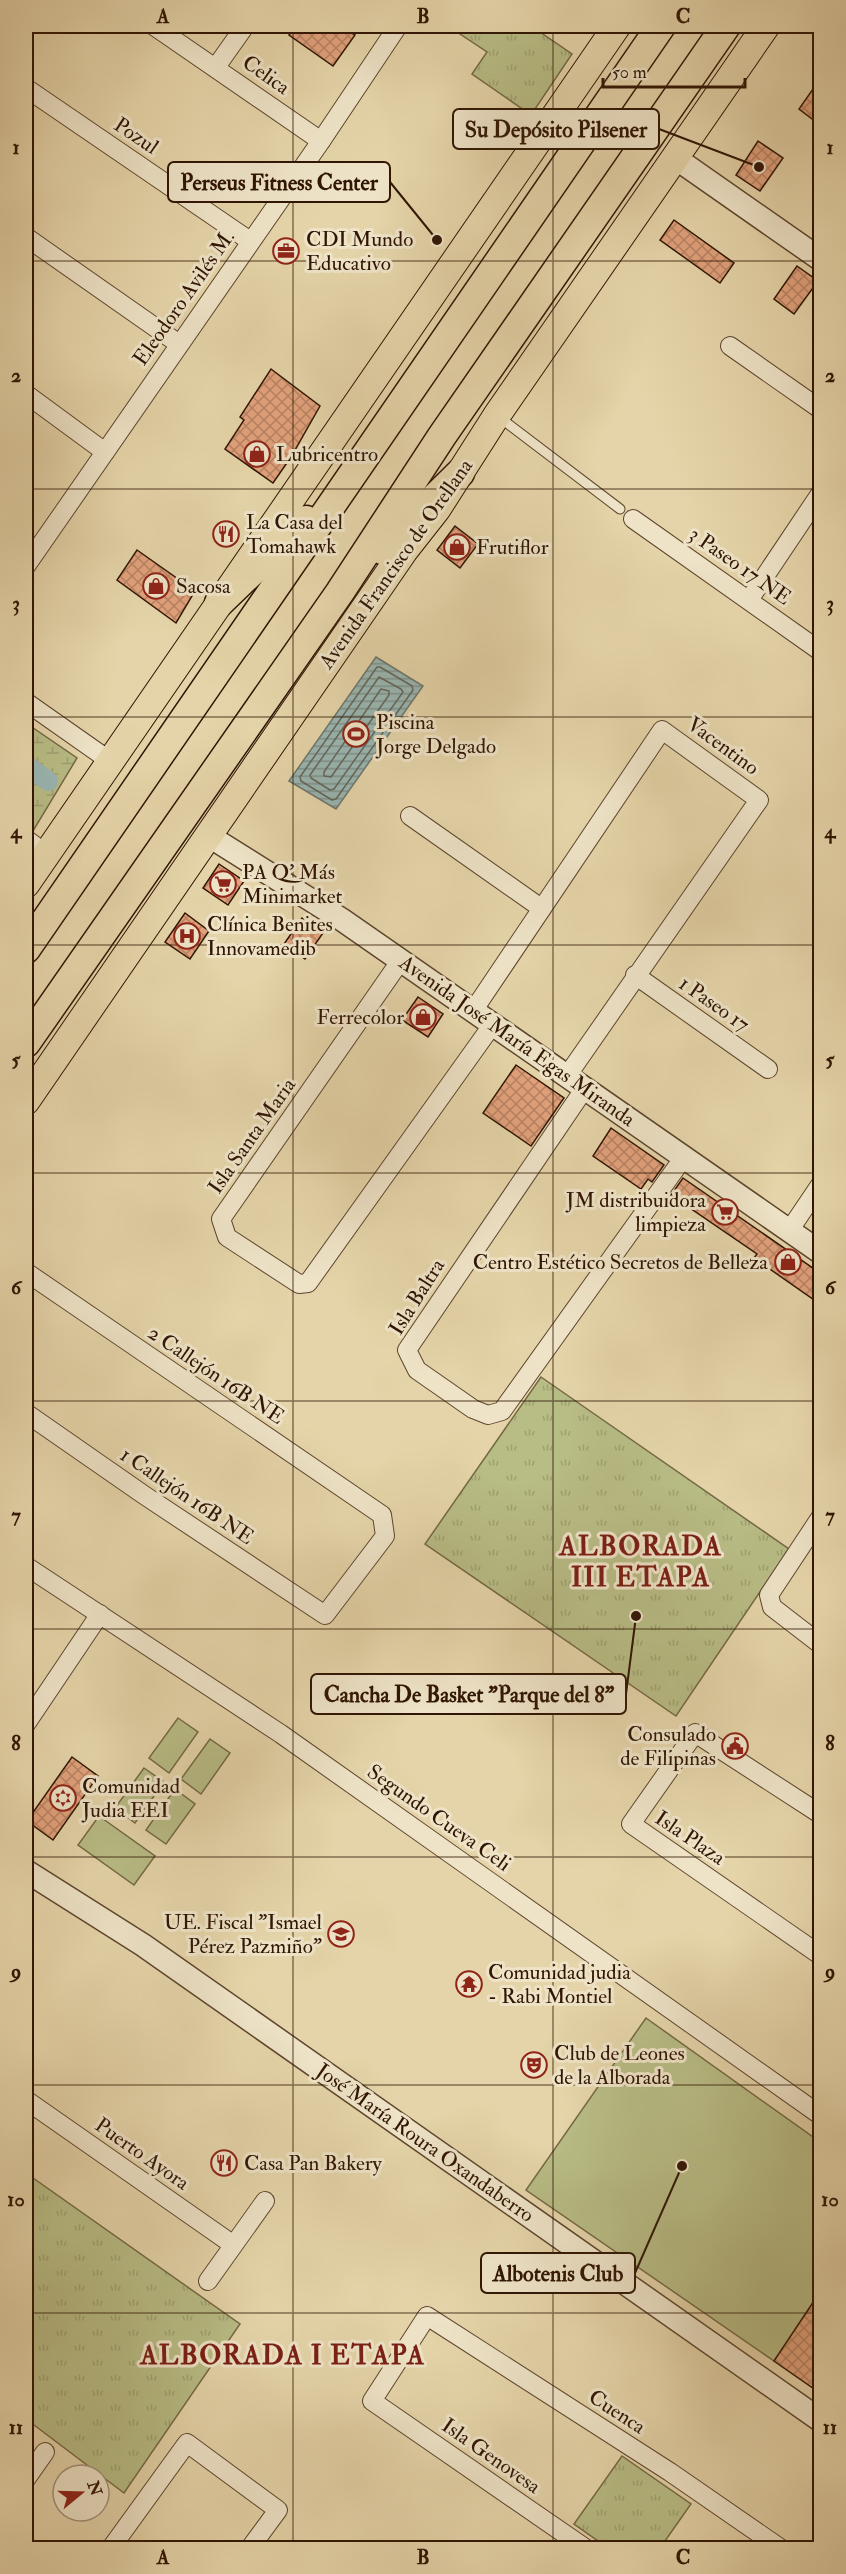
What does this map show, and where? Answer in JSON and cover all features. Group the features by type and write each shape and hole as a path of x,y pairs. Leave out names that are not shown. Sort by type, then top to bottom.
{"highway":[{"path":"26,949 661,26"},
{"name":"Avenida Francisco de Orellana","path":"26,1043 340,592 442,436 726,26"},
{"path":"340,592 460,473"},
{"path":"219,603 346,482"},
{"path":"26,1060 52,1005"}],"main road":[{"path":"26,884 36,847 110,761 617,26"},
{"name":"Avenida Francisco de Orellana","path":"26,1101 766,26"}],"street":[{"name":"Celica","path":"154,26 321,141"},
{"path":"216,67 245,26"},
{"name":"Eleodoro Avilés M.","path":"29,554 105,452 398,26"},
{"name":"Pozul","path":"26,88 250,241"},
{"path":"674,157 820,259"},
{"path":"26,237 179,344"},
{"path":"730,346 820,409"},
{"path":"26,394 105,452"},
{"path":"749,600 820,494"},
{"name":"3 Paseo 17 NE","path":"626,514 820,651"},
{"path":"26,702 110,761"},
{"name":"Vacentino","path":"473,1011 662,730 759,800 635,975 576,1082"},
{"path":"410,816 541,908"},
{"name":"Avenida José María Egas Miranda","path":"209,836 341,919 820,1252"},
{"name":"Isla Santa Maria","path":"401,960 222,1219 227,1237 299,1284 308,1283 493,1024"},
{"name":"1 Paseo 17","path":"635,975 768,1069"},
{"name":"Isla Baltra","path":"576,1082 407,1350 417,1370 464,1403 488,1415 502,1411 684,1157"},
{"path":"789,1231 820,1185"},
{"name":"2 Callejón 16B NE","path":"26,1272 382,1515 385,1536 325,1615"},
{"name":"1 Callejón 16B NE","path":"26,1413 144,1495 325,1615"},
{"path":"820,1518 769,1595 772,1607 820,1644"},
{"name":"Segundo Cueva Celi","path":"26,1566 281,1734 820,2115"},
{"path":"26,1724 100,1614"},
{"name":"Isla Plaza","path":"820,1814 695,1733 631,1824 820,1954"},
{"name":"José María Roura Oxandaberro","path":"26,1871 144,1945 820,2420"},
{"name":"Puerto Ayora","path":"26,2100 232,2244"},
{"path":"208,2281 232,2244 265,2201"},
{"name":"Isla Genovesa","path":"427,2316 372,2402 585,2548"},
{"name":"Cuenca","path":"427,2316 670,2472 780,2548"},
{"path":"111,2548 187,2443 278,2510 250,2548"},
{"path":"26,2479 45,2452"}],"lane":[{"name":"3 Paseo 17 NE","path":"497,415 626,514"}],"green space":[{"path":"448,26 531,26 572,54 531,115 472,74 487,52"},
{"path":"26,723 77,758 30,836 26,833"},
{"path":"541,1377 789,1549 676,1716 425,1544"},
{"path":"178,1718 198,1732 169,1773 149,1758"},
{"path":"210,1739 230,1753 201,1794 181,1779"},
{"path":"144,1768 164,1782 135,1823 115,1808"},
{"path":"175,1789 195,1804 166,1844 146,1830"},
{"path":"99,1816 155,1856 134,1885 78,1845"},
{"path":"646,2018 820,2142 820,2292 774,2361 526,2190"},
{"path":"26,2173 240,2324 124,2493 111,2483 111,2463 84,2463 26,2419"},
{"path":"622,2456 691,2504 660,2548 608,2548 574,2524"}],"water":[{"name":"Piscina Jorge Delgado","path":"376,657 423,686 336,809 289,781"}],"building":[{"path":"295,26 341,26 355,35 333,66 289,35"},
{"path":"820,79 820,125 799,109"},
{"path":"758,141 783,158 760,191 736,175"},
{"path":"674,220 734,263 720,283 660,240"},
{"path":"797,266 818,281 794,314 774,299"},
{"path":"271,369 320,406 291,457 273,483 225,449 244,420 240,417"},
{"name":"Frutiflor","path":"455,526 478,544 460,568 437,550"},
{"name":"Sacosa","path":"137,550 195,591 176,623 117,580"},
{"name":"PA Q' Más Minimarket","path":"219,864 244,881 228,905 203,888"},
{"name":"Clínica Benites Innovamedib","path":"185,913 209,931 190,959 165,942"},
{"path":"302,918 323,933 305,959 284,944"},
{"name":"Ferrecolor","path":"418,997 443,1014 428,1037 402,1020"},
{"path":"516,1065 564,1098 531,1146 483,1113"},
{"path":"611,1128 664,1165 652,1182 648,1179 641,1189 593,1156"},
{"path":"683,1178 820,1273 820,1304 754,1258 757,1254 671,1195"},
{"name":"Comunidad Judia EEI","path":"72,1757 98,1776 53,1840 27,1821"},
{"path":"820,2292 820,2393 774,2361"}],"waterway":[{"path":"26,765 48,781"}],"place":[{"name":"Su Depósito Pilsener","path":"759,167"},
{"name":"Perseus Fitness Center","path":"437,240"},
{"name":"CDI Mundo Educativo","path":"286,251"},
{"name":"Lubricentro","path":"257,454"},
{"name":"La Casa del Tomahawk","path":"226,534"},
{"name":"Frutiflor","path":"457,547"},
{"name":"Sacosa","path":"156,586"},
{"name":"Piscina Jorge Delgado","path":"356,734"},
{"name":"PA Q' Más Minimarket","path":"223,884"},
{"name":"Clínica Benites Innovamedib","path":"187,936"},
{"name":"Ferrecolor","path":"423,1017"},
{"name":"JM distribuidora limpieza","path":"725,1212"},
{"name":"Centro Estético Secretos de Belleza","path":"788,1262"},
{"name":"Cancha De Basket \"Parque del 8\"","path":"636,1616"},
{"name":"Consulado de Filipinas","path":"735,1746"},
{"name":"Comunidad Judia EEI","path":"63,1798"},
{"name":"UE. Fiscal \"Ismael Pérez Pazmiño\"","path":"341,1934"},
{"name":"Comunidad judia - Rabi Montiel","path":"469,1984"},
{"name":"Club de Leones de la Alborada","path":"534,2065"},
{"name":"Casa Pan Bakery","path":"224,2163"},
{"name":"Albotenis Club","path":"682,2166"}],"district":[{"name":"ALBORADA III ETAPA","path":"641,1562"},
{"name":"ALBORADA I ETAPA","path":"283,2355"}]}
